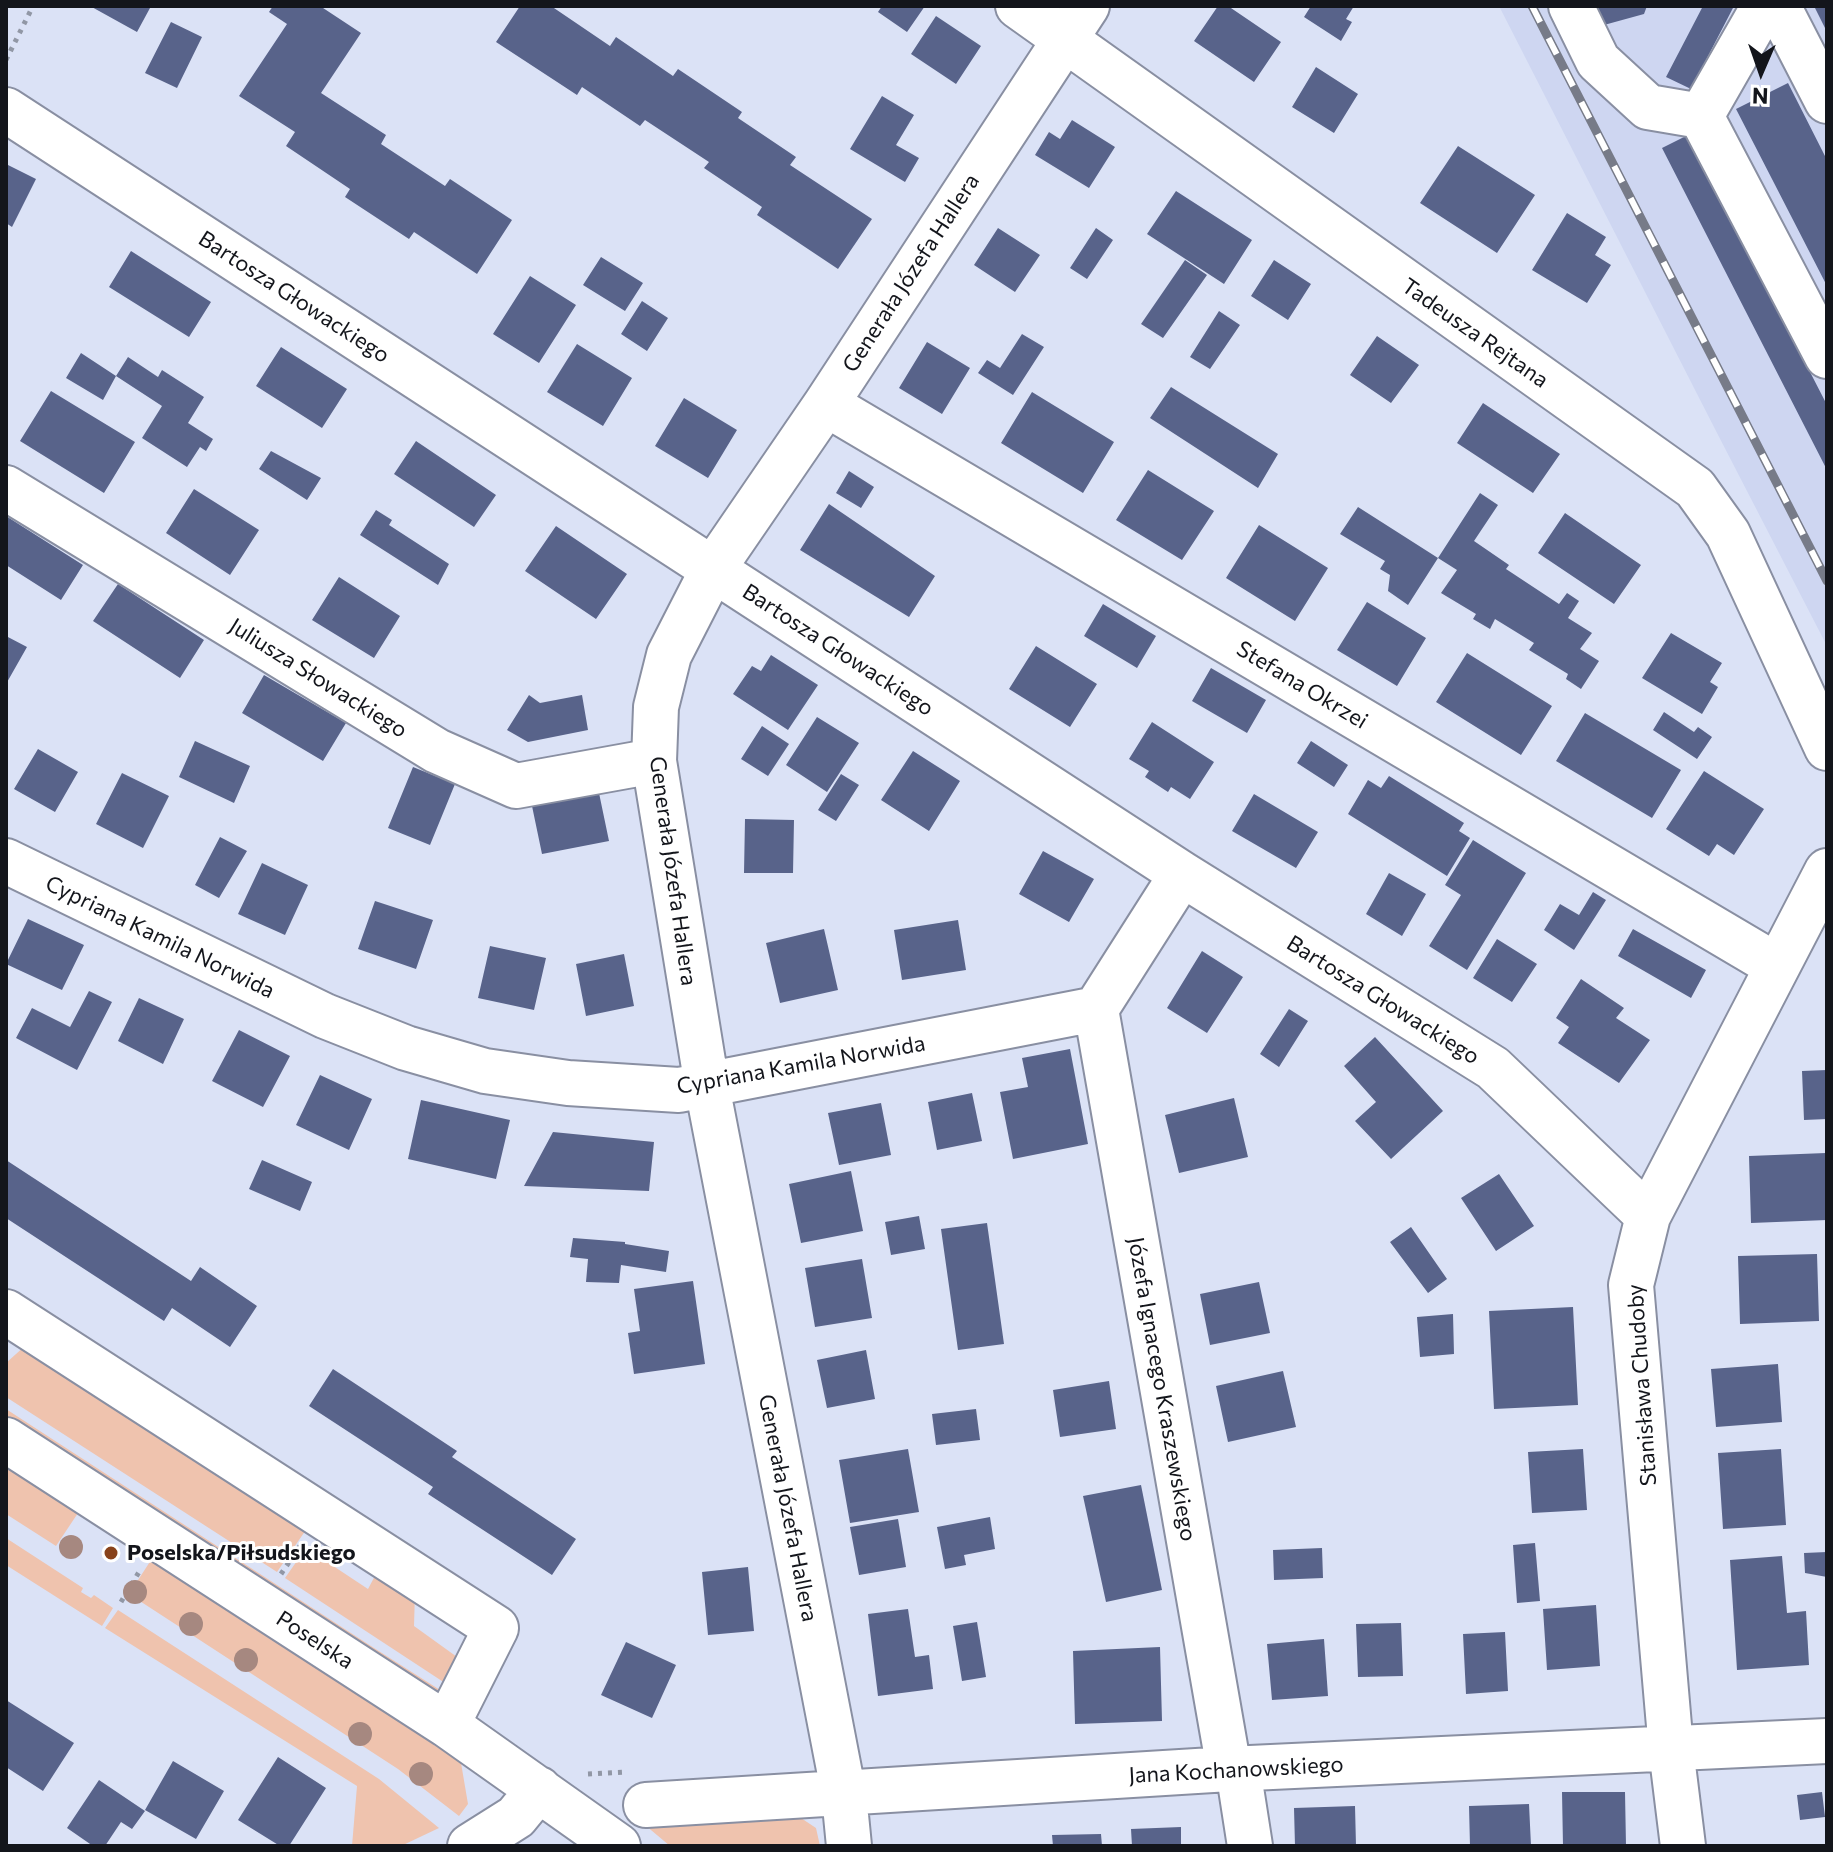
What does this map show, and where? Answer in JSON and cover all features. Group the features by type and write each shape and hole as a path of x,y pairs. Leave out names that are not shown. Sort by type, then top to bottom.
{"street":[{"name":"Tadeusza Rejtana","path":"1018,6 1076,22 1289,201 1695,488 1728,534 1827,748"},
{"path":"1571,6 1598,61 1648,107 1701,116"},
{"path":"1701,116 1764,6"},
{"path":"1778,6 1827,101"},
{"name":"Generała Józefa Hallera","path":"849,1846 844,1795 707,1086 654,761 656,707 669,655 713,569 826,404 1076,22"},
{"name":"Bartosza Głowackiego","path":"6,110 1182,874 1493,1068 1648,1216"},
{"path":"1701,116 1827,356"},
{"name":"Stefana Okrzei","path":"826,404 1777,966"},
{"name":"Juliusza Słowackiego","path":"6,488 437,751 516,786 654,761"},
{"name":"Cypriana Kamila Norwida","path":"6,861 325,1016 406,1048 485,1071 568,1083 679,1090 1096,1009"},
{"name":"Stanisława Chudoby","path":"1683,1846 1671,1749 1631,1285 1648,1216 1827,871"},
{"path":"1096,1009 1182,874"},
{"name":"Józefa Ignacego Kraszewskiego","path":"1096,1009 1250,1846"},
{"path":"6,1312 496,1628 447,1725"},
{"name":"Poselska","path":"6,1440 447,1725 557,1782 618,1846"},
{"name":"Jana Kochanowskiego","path":"638,1788 844,1795 1234,1769 1827,1741"},
{"path":"470,1846 516,1817 557,1782"}],"path":[{"path":"6,60 33,6"},
{"path":"121,1602 142,1567"},
{"path":"557,1782 638,1788"}],"shaded area":[{"path":"1499,6 1827,6 1827,646 1716,431"},
{"path":"26,1345 310,1524 277,1572 6,1397 6,1363"},
{"path":"6,1409 440,1690 435,1691 324,1622 6,1416"},
{"path":"6,1462 80,1510 56,1546 6,1514"},
{"path":"6,1538 83,1588 81,1592 91,1598 94,1595 113,1608 102,1626 6,1565"},
{"path":"306,1548 368,1589 376,1574 415,1592 414,1626 464,1662 448,1685 285,1578"},
{"path":"153,1557 460,1757 468,1804 459,1816 398,1769 129,1594"},
{"path":"118,1610 379,1779 439,1828 401,1846 352,1846 357,1786 105,1628"},
{"path":"801,1818 816,1828 820,1846 670,1846 645,1825"}],"building":[{"path":"90,6 146,6 150,8 137,32"},
{"path":"273,6 320,6 361,33 321,93 386,135 381,144 445,186 450,179 512,220 477,274 414,232 409,239 345,197 350,189 286,146 295,132 239,96 287,24 269,12"},
{"path":"520,6 551,6 610,46 616,37 673,76 678,69 742,112 738,118 796,157 790,165 872,219 838,269 757,215 762,207 704,168 709,162 645,120 640,126 582,87 577,95 496,42"},
{"path":"882,6 925,6 907,32 878,12"},
{"path":"1218,6 1228,6 1281,42 1254,82 1194,41"},
{"path":"1311,6 1354,6 1346,19 1352,22 1341,41 1304,17"},
{"path":"1595,6 1647,6 1644,14 1604,25"},
{"path":"1703,6 1734,6 1691,89 1666,77"},
{"path":"1814,6 1827,6 1827,32"},
{"path":"936,16 981,46 956,84 911,54"},
{"path":"171,22 202,37 177,88 145,73"},
{"path":"1316,67 1358,94 1334,133 1292,107"},
{"path":"1788,83 1827,160 1827,286 1736,109"},
{"path":"882,96 914,115 896,145 919,158 905,182 850,149"},
{"path":"1072,120 1115,147 1089,188 1035,155 1049,132 1060,139"},
{"path":"1688,135 1827,405 1827,470 1662,148"},
{"path":"1458,146 1535,195 1497,253 1420,203"},
{"path":"6,164 36,179 12,227 6,223"},
{"path":"1176,191 1252,240 1224,284 1147,234"},
{"path":"1567,213 1606,237 1595,255 1611,265 1587,303 1532,270"},
{"path":"998,228 1040,255 1015,292 974,265"},
{"path":"1096,228 1113,240 1087,279 1070,268"},
{"path":"131,251 211,302 189,337 109,287"},
{"path":"601,257 643,283 625,311 583,285"},
{"path":"1185,260 1207,275 1163,338 1141,324"},
{"path":"1274,260 1311,284 1288,320 1251,296"},
{"path":"530,276 576,305 539,363 493,334"},
{"path":"642,301 668,318 647,351 621,334"},
{"path":"1219,311 1240,325 1210,369 1190,357"},
{"path":"1022,334 1044,347 1013,395 978,373 987,360 1000,368"},
{"path":"1377,336 1419,365 1391,403 1350,375"},
{"path":"927,342 970,368 942,414 899,388"},
{"path":"577,344 632,378 603,426 547,392"},
{"path":"281,347 347,389 322,428 256,386"},
{"path":"81,353 116,376 103,400 66,378"},
{"path":"128,357 158,377 162,370 204,397 188,423 213,439 206,451 200,447 187,467 142,438 162,406 116,376"},
{"path":"1171,387 1278,454 1258,488 1150,418"},
{"path":"51,391 135,442 104,493 20,441"},
{"path":"1032,392 1114,442 1083,493 1001,443"},
{"path":"684,398 737,430 708,478 655,446"},
{"path":"1483,403 1560,454 1533,493 1457,443"},
{"path":"416,441 496,495 474,527 394,474"},
{"path":"271,451 321,478 307,500 259,469"},
{"path":"1148,470 1214,511 1182,560 1116,520"},
{"path":"849,471 874,487 861,508 836,493"},
{"path":"194,489 259,530 230,575 166,533"},
{"path":"1480,493 1498,505 1474,541 1509,565 1506,569 1559,604 1567,593 1579,601 1568,618 1592,633 1580,649 1599,661 1581,689 1566,679 1568,674 1529,650 1534,643 1495,619 1490,629 1473,619 1476,614 1441,593 1457,570 1438,558"},
{"path":"829,504 935,576 909,617 800,550"},
{"path":"1358,507 1438,558 1408,605 1388,591 1390,575 1380,569 1385,561 1340,534"},
{"path":"376,510 392,520 389,525 449,564 438,585 360,535"},
{"path":"1565,513 1641,565 1614,604 1538,553"},
{"path":"6,516 83,565 61,600 6,565"},
{"path":"1259,525 1328,568 1295,621 1226,578"},
{"path":"556,526 627,574 596,619 525,571"},
{"path":"339,577 400,616 374,658 312,620"},
{"path":"118,584 204,640 180,678 93,621"},
{"path":"1367,602 1426,638 1397,686 1337,650"},
{"path":"1103,604 1156,636 1137,668 1084,636"},
{"path":"1671,633 1722,663 1710,682 1718,687 1702,714 1642,678"},
{"path":"6,636 27,647 6,684"},
{"path":"1036,646 1097,684 1070,727 1009,689"},
{"path":"1467,653 1552,706 1521,755 1436,702"},
{"path":"771,655 818,685 788,730 733,694 752,666 761,671"},
{"path":"1211,668 1266,700 1247,733 1192,701"},
{"path":"264,675 346,723 323,761 242,713"},
{"path":"529,695 540,703 582,695 588,730 528,742 507,730"},
{"path":"1664,712 1694,732 1698,727 1712,737 1697,759 1653,730"},
{"path":"1585,713 1681,770 1652,818 1556,761"},
{"path":"817,717 859,743 827,792 786,765"},
{"path":"1152,722 1214,762 1190,799 1171,787 1168,792 1145,777 1149,771 1129,759"},
{"path":"762,726 789,744 768,776 741,759"},
{"path":"195,741 250,766 234,803 179,777"},
{"path":"1311,741 1348,765 1334,787 1297,763"},
{"path":"38,749 78,772 55,812 14,789"},
{"path":"913,751 960,781 929,831 881,800"},
{"path":"413,767 455,784 430,845 388,828"},
{"path":"1704,771 1764,809 1734,855 1717,844 1709,856 1666,829"},
{"path":"122,773 169,796 143,848 96,824"},
{"path":"841,774 859,785 836,821 818,810"},
{"path":"1389,776 1464,823 1459,831 1470,838 1447,876 1348,814 1368,780 1381,788"},
{"path":"599,793 609,841 542,854 532,806"},
{"path":"1254,794 1318,832 1296,868 1232,831"},
{"path":"745,819 794,820 793,873 744,873"},
{"path":"220,837 247,851 219,898 195,885"},
{"path":"1473,840 1526,873 1467,970 1429,946 1461,895 1445,885"},
{"path":"1043,851 1094,879 1069,922 1019,894"},
{"path":"262,863 308,885 285,935 238,914"},
{"path":"1389,873 1426,894 1402,936 1366,914"},
{"path":"1593,892 1606,900 1574,950 1544,930 1560,904 1579,915"},
{"path":"375,901 433,920 416,969 358,949"},
{"path":"28,919 84,945 62,990 6,964"},
{"path":"958,920 966,970 902,980 894,930"},
{"path":"824,929 838,990 780,1003 766,943"},
{"path":"1633,929 1706,970 1691,998 1618,956"},
{"path":"1497,939 1537,964 1512,1002 1473,978"},
{"path":"490,946 546,958 534,1010 478,998"},
{"path":"1202,951 1243,977 1207,1033 1167,1008"},
{"path":"624,954 634,1006 586,1016 576,964"},
{"path":"1581,979 1624,1008 1616,1018 1650,1040 1619,1083 1558,1043 1569,1027 1556,1018"},
{"path":"89,991 112,1002 77,1070 16,1038 32,1008 70,1027"},
{"path":"139,998 184,1019 163,1064 118,1041"},
{"path":"1289,1009 1308,1021 1279,1067 1260,1054"},
{"path":"239,1030 290,1056 263,1107 212,1081"},
{"path":"1375,1037 1443,1111 1391,1159 1355,1121 1376,1102 1344,1066"},
{"path":"1070,1049 1088,1144 1013,1159 1000,1092 1028,1087 1022,1058"},
{"path":"1827,1070 1827,1119 1804,1120 1802,1071"},
{"path":"320,1075 372,1099 349,1150 296,1125"},
{"path":"972,1093 982,1141 937,1150 928,1102"},
{"path":"1234,1098 1248,1157 1179,1173 1165,1115"},
{"path":"421,1100 510,1120 496,1179 408,1159"},
{"path":"881,1103 891,1155 839,1165 828,1113"},
{"path":"553,1132 654,1142 649,1191 524,1186"},
{"path":"1826,1153 1827,1220 1751,1223 1749,1156"},
{"path":"6,1160 191,1281 200,1267 257,1306 230,1347 172,1308 164,1321 6,1218"},
{"path":"262,1160 312,1182 300,1211 249,1189"},
{"path":"851,1171 863,1231 801,1243 789,1184"},
{"path":"1499,1174 1534,1226 1496,1251 1461,1198"},
{"path":"919,1216 925,1249 891,1255 885,1222"},
{"path":"987,1223 1004,1344 958,1350 941,1229"},
{"path":"1411,1227 1447,1279 1428,1293 1390,1242"},
{"path":"573,1238 625,1242 669,1251 666,1272 621,1265 619,1283 586,1282 588,1259 570,1257"},
{"path":"1817,1254 1819,1321 1740,1324 1738,1256"},
{"path":"862,1259 872,1318 815,1327 805,1268"},
{"path":"693,1281 705,1364 634,1374 628,1333 640,1331 634,1289"},
{"path":"1259,1282 1270,1333 1210,1345 1200,1294"},
{"path":"1573,1307 1578,1405 1494,1409 1489,1311"},
{"path":"1453,1314 1454,1354 1420,1357 1417,1317"},
{"path":"866,1350 875,1399 827,1408 817,1360"},
{"path":"1778,1364 1782,1422 1716,1427 1711,1369"},
{"path":"333,1369 457,1451 452,1457 576,1539 552,1575 428,1494 433,1487 309,1406"},
{"path":"1283,1371 1296,1427 1228,1442 1216,1386"},
{"path":"1109,1381 1116,1429 1060,1437 1053,1390"},
{"path":"976,1409 980,1440 936,1445 932,1414"},
{"path":"908,1449 919,1512 850,1523 839,1460"},
{"path":"1583,1449 1587,1510 1532,1513 1528,1452"},
{"path":"1781,1449 1786,1525 1723,1529 1718,1453"},
{"path":"1141,1485 1162,1590 1106,1602 1083,1496"},
{"path":"990,1517 995,1549 964,1555 966,1565 945,1569 937,1527"},
{"path":"898,1519 906,1567 859,1575 850,1527"},
{"path":"1535,1543 1540,1601 1517,1603 1513,1545"},
{"path":"1322,1548 1323,1578 1274,1580 1273,1550"},
{"path":"1827,1552 1827,1577 1805,1573 1804,1553"},
{"path":"1782,1556 1787,1613 1806,1611 1809,1665 1737,1670 1730,1560"},
{"path":"748,1567 754,1631 708,1635 702,1572"},
{"path":"1596,1605 1600,1666 1547,1670 1543,1609"},
{"path":"908,1609 915,1657 929,1655 933,1689 878,1696 868,1614"},
{"path":"977,1622 986,1677 962,1681 953,1626"},
{"path":"1401,1623 1403,1676 1358,1677 1356,1624"},
{"path":"1505,1632 1508,1691 1466,1694 1463,1634"},
{"path":"1324,1639 1328,1696 1272,1700 1267,1644"},
{"path":"626,1642 676,1665 652,1718 601,1695"},
{"path":"1160,1647 1162,1721 1075,1724 1073,1651"},
{"path":"6,1700 74,1743 43,1791 6,1767"},
{"path":"278,1757 326,1788 289,1846 280,1846 238,1820"},
{"path":"173,1761 224,1791 196,1839 145,1810"},
{"path":"99,1780 145,1811 132,1829 121,1822 105,1846 93,1846 67,1828"},
{"path":"1562,1792 1625,1792 1626,1846 1563,1846"},
{"path":"1822,1792 1825,1817 1800,1820 1797,1795"},
{"path":"1529,1804 1531,1846 1470,1846 1469,1806"},
{"path":"1355,1806 1356,1846 1295,1846 1294,1808"},
{"path":"1181,1827 1181,1846 1132,1846 1131,1829"},
{"path":"1101,1834 1102,1846 1053,1846 1052,1835"}],"railway":[{"path":"1532,6 1827,581"}],"place":[{"name":"Poselska/Piłsudskiego","path":"111,1553"}]}
